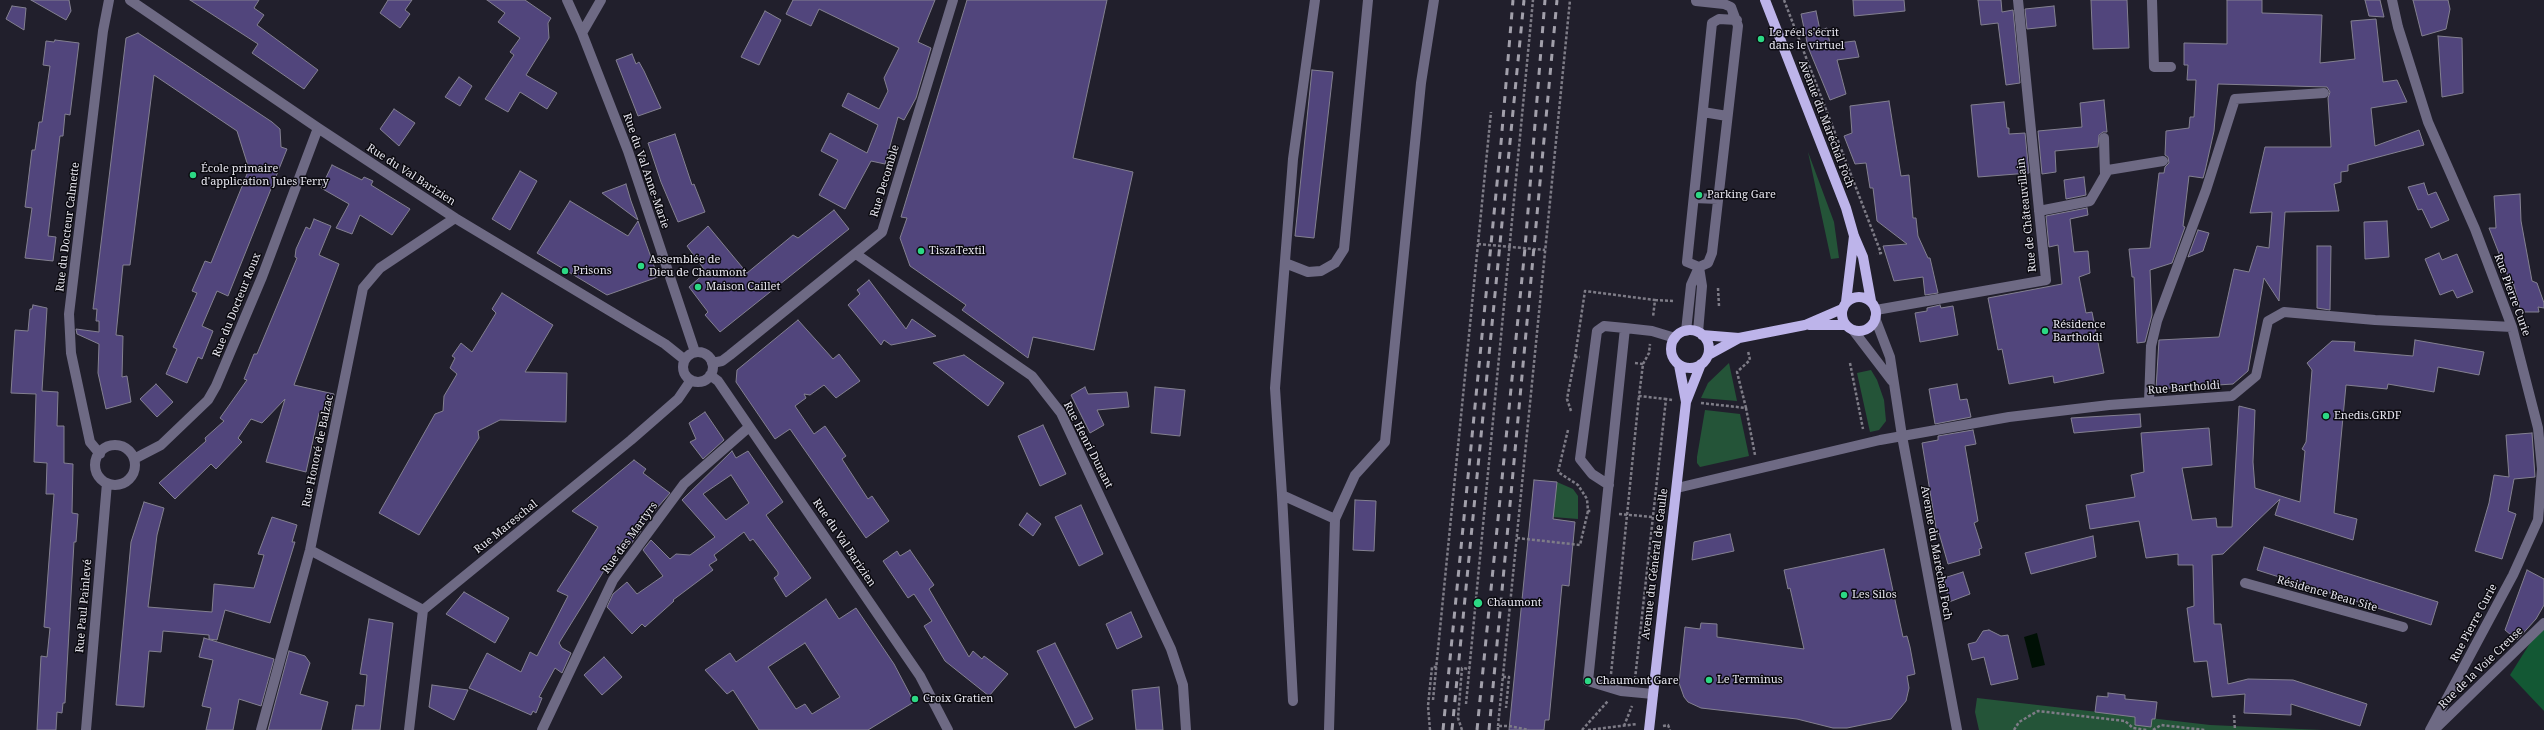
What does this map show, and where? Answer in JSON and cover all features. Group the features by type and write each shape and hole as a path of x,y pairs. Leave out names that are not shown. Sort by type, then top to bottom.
{"main road":[{"name":"Avenue du Maréchal Foch","path":"1765,0 1846,208 1854,236 1863,257 1871,301"},
{"name":"Avenue du Maréchal Foch","path":"1844,305 1854,236"},
{"path":"1739,338 1708,355 1701,364 1690,368 1679,365 1672,356 1672,343 1675,338 1686,331 1739,338 1805,325 1867,329 1875,314 1871,301 1866,298 1855,296 1844,305 1805,325"},
{"path":"1844,305 1842,318 1849,328"},
{"path":"1700,334 1708,344 1708,355"},
{"name":"Avenue du Général de Gaulle","path":"1649,730 1686,402 1701,364"},
{"name":"Avenue du Général de Gaulle","path":"1679,365 1686,402"}],"street":[{"name":"Rue du Docteur Calmette","path":"100,454 90,442 71,353 69,314 103,31 109,0"},
{"name":"Rue du Val Barizien","path":"130,0 318,128 455,218 665,344 685,360"},
{"name":"Rue du Val Anne-Marie","path":"567,0 582,33 628,151 695,352"},
{"path":"582,33 601,0"},
{"name":"Rue Decomble","path":"712,363 722,361 730,355 882,232 953,0"},
{"path":"1293,701 1275,388 1293,159 1315,0"},
{"path":"1285,263 1308,272 1321,272 1336,263 1344,249 1368,0"},
{"path":"1329,730 1335,519 1355,475 1385,442 1421,83 1434,0"},
{"name":"Rue de Châteauvillain","path":"1875,314 2046,280 2018,0"},
{"path":"2152,0 2154,67 2171,67"},
{"name":"Rue Pierre Curie","path":"2392,0 2398,27 2428,122 2475,229 2512,327 2538,428 2542,469 2538,520 2514,575 2430,730"},
{"path":"1686,331 1691,285 1699,267 1708,263 1712,252 1737,20 1731,6 1696,1"},
{"path":"1699,267 1687,262 1712,23 1719,19 1737,20"},
{"path":"2149,402 2152,346 2157,321 2206,190 2235,99 2324,93"},
{"path":"1702,112 1727,116"},
{"name":"Rue du Docteur Roux","path":"134,459 161,445 208,400 216,386 262,277 318,128"},
{"path":"2104,138 2105,174"},
{"path":"2039,210 2090,201 2108,170 2163,161"},
{"path":"1694,198 1718,200"},
{"name":"Rue Honoré de Balzac","path":"261,730 310,550 363,288 380,268 455,218"},
{"name":"Rue Henri Dunant","path":"856,254 1032,376 1061,413 1102,499 1176,663 1183,685 1186,730"},
{"path":"1699,267 1702,286 1700,334"},
{"name":"Rue Bartholdi","path":"1677,488 1902,436 2009,417 2149,402 2232,396 2256,376 2268,321 2284,312 2512,327"},
{"name":"Avenue du Maréchal Foch","path":"1875,314 1890,358 1892,381 1957,730"},
{"path":"1609,485 1592,474 1580,459 1597,331 1604,326 1652,331 1675,338"},
{"path":"1624,328 1588,681 1621,691 1653,694"},
{"name":"Avenue du Maréchal Foch","path":"1849,328 1892,381"},
{"path":"695,352 706,354 712,363 710,375 702,381 691,380 683,370 685,360 695,352"},
{"name":"Rue du Val Barizien","path":"710,375 718,381 920,676 948,730"},
{"name":"Rue Mareschal","path":"423,610 631,440 678,399 691,380"},
{"name":"Rue des Martyrs","path":"542,730 613,580 684,484 749,427"},
{"path":"114,445 130,452 134,459 135,468 132,477 125,483 116,485 107,483 96,470 96,461 100,454 106,448 114,445"},
{"name":"Rue Paul Painlevé","path":"86,730 107,483"},
{"path":"1282,495 1335,519"},
{"path":"310,550 423,610 409,730"},
{"name":"Résidence Beau Site","path":"2245,583 2403,627"},
{"name":"Rue de la Voie Creuse","path":"2434,730 2544,623"}],"path":[{"path":"1466,704 1533,0"},
{"path":"1529,730 1509,726 1498,728 1570,0"},
{"path":"1784,0 1881,253"},
{"path":"1433,700 1492,112"},
{"path":"1478,244 1545,250"},
{"path":"1655,300 1674,301"},
{"path":"1746,408 1737,372 1750,360 1748,353"},
{"path":"1850,362 1864,432"},
{"path":"1582,730 1608,701 1639,396"},
{"path":"1517,538 1580,545 1588,511"},
{"path":"1430,730 1428,706 1432,667 1437,668"},
{"path":"1462,730 1458,718 1462,668 1470,669"},
{"path":"1503,677 1509,678 1506,708"},
{"path":"1624,726 1632,707"},
{"path":"2014,730 2019,722 2038,711 2125,721 2133,728 2147,730"},
{"path":"2234,715 2235,730"},
{"path":"1588,730 1638,724"},
{"path":"1668,725 1670,730"},
{"path":"2153,730 2161,725 2205,730"}],"green space":[{"path":"1808,152 1834,222 1839,258 1831,259"},
{"path":"1729,363 1737,401 1701,398 1708,383"},
{"path":"1871,370 1877,380 1884,400 1886,421 1879,430 1870,432 1857,373"},
{"path":"1705,410 1740,414 1749,456 1700,467 1697,463 1697,457"},
{"path":"1557,482 1573,489 1578,496 1578,519 1553,517"},
{"path":"2544,621 2544,711 2510,675"},
{"path":"1977,698 2210,725 2322,730 1979,730 1975,712"}],"shaded area":[{"path":"2037,633 2045,665 2032,668 2024,637"}],"building":[{"path":"31,0 69,0 71,11 66,20"},
{"path":"190,0 259,0 254,8 264,15 257,25 318,70 304,89 252,53 258,44"},
{"path":"388,0 412,0 405,10 410,14 400,28 380,13"},
{"path":"487,0 525,0 551,18 548,23 549,38 526,75 557,93 547,109 520,92 508,112 485,99 514,55 510,52 520,38 498,22 505,13"},
{"path":"793,0 935,0 918,42 931,48 916,98 904,120 898,117 885,164 871,161 845,209 819,195 838,160 821,151 830,133 867,153 878,125 842,106 848,93 879,109 888,91 884,78 899,48 819,9 811,26 786,14"},
{"path":"967,0 1107,0 1073,158 1133,172 1094,350 1033,337 1028,358 962,310 966,305 910,266 900,238 907,218 901,217"},
{"path":"1853,0 1904,0 1905,11 1854,16"},
{"path":"1978,0 2001,0 2002,12 2013,10 2020,83 2006,85 1998,23 1981,25"},
{"path":"2091,0 2127,0 2129,48 2093,49"},
{"path":"2227,0 2262,0 2262,13 2322,15 2320,63 2355,59 2351,21 2376,19 2383,82 2397,80 2407,102 2371,108 2375,146 2419,130 2424,145 2348,165 2348,171 2341,172 2341,182 2334,184 2339,211 2285,212 2279,301 2264,278 2248,371 2233,384 2156,389 2159,340 2219,337 2234,269 2249,272 2257,246 2269,248 2272,212 2250,213 2265,147 2331,147 2328,98 2330,92 2327,87 2218,84 2214,131 2203,178 2189,176 2183,226 2185,227 2172,263 2150,270 2152,315 2145,342 2137,343 2134,277 2132,277 2129,249 2150,248 2159,173 2164,173 2165,167 2169,163 2168,157 2165,155 2166,131 2189,128 2190,117 2194,117 2196,80 2187,80 2188,65 2184,65 2184,43 2227,44"},
{"path":"2365,0 2380,0 2384,17 2369,16"},
{"path":"2413,0 2448,0 2450,9 2446,29 2422,36"},
{"path":"12,6 26,8 24,30 6,19"},
{"path":"2054,6 2056,26 2027,29 2025,9"},
{"path":"765,11 781,20 759,65 741,57"},
{"path":"1816,11 1820,30 1827,28 1830,44 1855,41 1859,57 1837,60 1846,94 1830,100 1808,47 1801,14"},
{"path":"138,33 272,122 280,129 281,147 287,149 228,296 217,291 202,326 213,331 202,359 198,357 187,383 166,374 177,349 173,347 197,293 192,291 205,261 211,263 249,169 237,131 154,75 130,265 123,265 116,335 123,336 122,377 127,376 131,402 106,409 98,373 99,344 77,334 76,329 99,332 99,321 96,321 97,309 93,309 126,38"},
{"path":"2438,36 2462,38 2463,93 2442,97"},
{"path":"55,40 79,43 70,115 65,114 63,136 60,136 48,236 56,237 53,261 25,258 32,208 25,207 32,150 35,150 39,122 42,122 50,66 43,65 46,41 54,42"},
{"path":"632,54 636,64 639,62 644,71 661,108 638,116 616,60"},
{"path":"1312,70 1333,72 1314,238 1295,236"},
{"path":"459,77 472,86 460,106 445,97"},
{"path":"2104,100 2107,132 2103,132 2099,135 2098,147 2055,151 2056,172 2042,174 2038,131 2082,127 2080,103"},
{"path":"1889,101 1901,176 1909,175 1913,218 1916,218 1918,236 1928,258 1930,258 1938,293 1925,295 1923,277 1894,281 1883,246 1907,244 1877,221 1873,188 1870,188 1866,163 1855,164 1844,136 1852,133 1850,106"},
{"path":"2004,102 2009,134 2025,133 2029,173 1978,177 1971,105"},
{"path":"394,109 415,123 399,146 380,129"},
{"path":"675,134 692,185 694,184 705,212 678,222 661,182 648,143"},
{"path":"332,165 362,180 364,177 373,181 371,185 410,209 392,235 360,215 352,234 336,228 349,204 321,188"},
{"path":"520,171 537,181 510,230 492,219"},
{"path":"2084,177 2086,195 2066,199 2064,180"},
{"path":"2424,183 2428,195 2436,192 2449,220 2431,228 2422,209 2418,210 2408,187"},
{"path":"626,184 631,201 638,220 602,193"},
{"path":"2520,194 2521,221 2532,281 2537,283 2544,303 2544,308 2538,307 2539,312 2521,312 2513,282 2511,284 2489,228 2496,228 2494,196"},
{"path":"570,201 628,236 638,221 658,277 607,295 537,253"},
{"name":"Résidence Bartholdi","path":"2087,208 2088,215 2070,219 2074,252 2088,251 2090,273 2079,277 2086,313 2092,312 2104,373 2054,383 2053,376 2009,384 2002,349 1998,350 1988,298 2062,284 2058,245 2049,247 2046,216"},
{"path":"834,210 849,229 720,332 705,315 708,312 689,287 706,272 687,246 708,226 747,273 793,235 798,238"},
{"path":"314,219 331,226 319,255 339,264 294,385 334,394 330,415 319,413 306,472 266,462 285,399 262,423 251,419 238,438 242,442 216,469 211,464 175,499 159,483 206,441 205,438 224,421 220,418 247,380 244,379 254,354 257,354 297,258 295,257 296,249 306,227 310,229"},
{"path":"2387,221 2389,257 2365,259 2364,222"},
{"path":"2198,230 2209,233 2203,251 2188,257"},
{"path":"2317,246 2331,246 2330,310 2317,308"},
{"path":"2439,253 2442,260 2457,254 2473,292 2457,298 2453,290 2440,295 2425,259"},
{"path":"869,280 906,329 912,319 936,336 891,345 884,340 881,345 848,305 860,294 857,290"},
{"path":"502,293 553,325 525,372 567,373 566,422 500,420 478,431 479,438 419,535 379,513 435,414 443,411 444,396 457,374 450,368 455,358 452,356 461,343 472,352 496,313 492,309"},
{"path":"33,305 47,308 42,391 58,392 57,426 64,426 64,463 73,464 72,513 78,514 76,542 74,542 65,703 63,703 62,713 57,712 56,730 37,730 41,656 47,657 50,628 44,627 54,494 46,494 47,463 34,462 36,394 11,393 15,330 28,331 30,309 32,309"},
{"path":"1940,305 1941,308 1953,306 1958,335 1920,342 1915,313 1927,311 1927,308"},
{"path":"798,320 833,359 839,354 860,381 836,398 824,385 810,395 804,394 806,398 795,406 814,434 825,426 846,456 842,459 868,499 872,496 889,521 866,538 790,429 775,439 736,382 737,370"},
{"path":"2415,340 2484,352 2479,375 2438,367 2434,392 2388,384 2387,389 2346,385 2334,513 2357,519 2353,540 2275,515 2280,499 2223,554 2212,555 2214,624 2221,624 2228,684 2248,679 2293,680 2367,704 2360,726 2291,704 2291,715 2244,713 2245,694 2212,697 2207,661 2194,662 2187,608 2194,606 2193,565 2178,565 2178,554 2146,558 2139,521 2090,529 2086,505 2135,497 2131,475 2144,472 2141,433 2209,428 2212,465 2182,468 2192,520 2216,518 2217,527 2232,527 2239,406 2255,410 2253,462 2255,488 2300,502 2305,451 2302,449 2306,442 2312,370 2307,363 2332,341 2355,342 2354,351 2413,356"},
{"path":"964,355 1004,383 988,406 933,363"},
{"path":"156,384 173,402 157,417 140,399"},
{"path":"1957,384 1960,400 1967,399 1971,417 1935,424 1929,389"},
{"path":"1085,387 1088,394 1127,392 1129,407 1097,410 1104,425 1090,433 1071,395"},
{"path":"1155,387 1185,390 1180,436 1151,433"},
{"path":"705,412 724,440 703,459 690,442 696,439 689,423"},
{"path":"2140,414 2141,427 2074,433 2071,418"},
{"path":"1043,425 1066,474 1040,486 1018,436"},
{"path":"1973,430 1976,444 1965,446 1978,521 1974,523 1982,548 1979,549 1980,555 1948,564 1939,533 1937,534 1922,443 1938,440 1938,436"},
{"path":"2532,433 2535,477 2514,479 2508,511 2516,514 2502,559 2475,551 2489,503 2494,475 2509,477 2506,435"},
{"path":"732,451 736,458 748,451 783,502 766,515 811,578 786,597 774,578 778,575 778,572 753,539 750,541 744,532 714,555 717,560 709,565 713,570 673,600 674,601 645,627 642,624 632,634 607,607 613,594 627,582 637,594 663,576 643,550 651,540 670,559 676,554 690,555 715,537 682,500","holes":["731,475 749,503 726,520 703,494"]},
{"path":"634,460 646,469 643,473 670,493 639,529 641,531 630,545 623,540 559,643 562,648 571,653 562,673 555,668 539,697 542,698 536,713 533,711 531,715 469,688 487,653 521,672 530,652 537,656 568,596 557,591 598,527 572,511"},
{"path":"1534,480 1557,482 1553,519 1575,522 1569,586 1562,585 1549,720 1545,720 1544,730 1509,730"},
{"path":"1355,500 1376,501 1374,551 1353,550"},
{"path":"144,502 164,508 157,535 148,607 212,612 214,584 254,588 264,555 258,554 272,517 297,525 292,542 295,542 270,623 225,610 217,640 209,639 209,635 163,631 161,652 149,651 144,707 116,705 131,542"},
{"path":"1081,505 1103,554 1079,566 1055,517"},
{"path":"1027,513 1041,524 1033,536 1019,525"},
{"path":"1730,534 1734,551 1692,560 1694,542"},
{"path":"2093,536 2096,557 2031,574 2025,553"},
{"path":"2264,547 2438,602 2431,625 2257,570"},
{"path":"1884,549 1903,637 1907,636 1915,674 1907,676 1909,688 1906,701 1891,719 1847,728 1833,728 1797,719 1701,708 1688,702 1684,697 1679,683 1685,627 1700,629 1701,623 1717,624 1717,637 1804,649 1790,588 1788,589 1784,570"},
{"path":"910,550 934,585 929,589 969,657 973,651 982,659 984,656 1008,674 989,696 945,661 924,626 932,621 914,594 908,598 883,561 897,551 900,556"},
{"path":"2527,570 2544,579 2544,605 2536,619 2517,640 2505,630"},
{"path":"1963,572 1970,594 1949,602 1944,578"},
{"path":"464,592 509,618 495,643 446,614"},
{"path":"826,599 839,619 856,608 894,664 914,702 868,730 759,730 733,690 727,694 705,670 730,653 736,662","holes":["805,643 840,697 812,714 805,704 796,709 768,667"]},
{"path":"1131,612 1142,637 1117,649 1106,624"},
{"path":"369,619 393,623 380,730 352,730 356,705 364,706 367,675 360,674"},
{"path":"1989,630 2001,636 2008,635 2018,679 1991,685 1984,657 1972,660 1968,644 1976,642 1983,631"},
{"path":"204,638 274,659 261,706 239,699 233,730 206,730 211,708 202,706 213,660 199,657"},
{"path":"1055,643 1093,719 1075,728 1037,651"},
{"path":"289,651 305,656 310,663 300,694 328,702 321,730 268,730"},
{"path":"604,657 622,677 602,695 584,675"},
{"path":"432,685 468,690 454,720 429,707"},
{"path":"1159,687 1163,730 1136,730 1132,690"},
{"path":"2108,693 2125,695 2125,699 2157,702 2155,719 2152,719 2151,727 2135,725 2135,717 2095,712 2097,696 2108,697"}],"railway":[{"path":"1443,730 1501,143 1513,0"},
{"path":"1452,730 1524,0"},
{"path":"1477,730 1525,248 1545,0"},
{"path":"1489,730 1557,0"}],"place":[{"name":"Le réel s'écrit dans le virtuel","path":"1761,39"},
{"name":"École primaire d'application Jules Ferry","path":"193,175"},
{"name":"Parking Gare","path":"1699,195"},
{"name":"TiszaTextil","path":"921,251"},
{"name":"Assemblée de Dieu de Chaumont","path":"641,266"},
{"name":"Prisons","path":"565,271"},
{"name":"Maison Caillet","path":"698,287"},
{"name":"Résidence Bartholdi","path":"2045,331"},
{"name":"Enedis.GRDF","path":"2326,416"},
{"name":"Les Silos","path":"1844,595"},
{"name":"Chaumont","path":"1478,603"},
{"name":"Le Terminus","path":"1709,680"},
{"name":"Chaumont Gare","path":"1588,681"},
{"name":"Croix Gratien","path":"915,699"}]}
